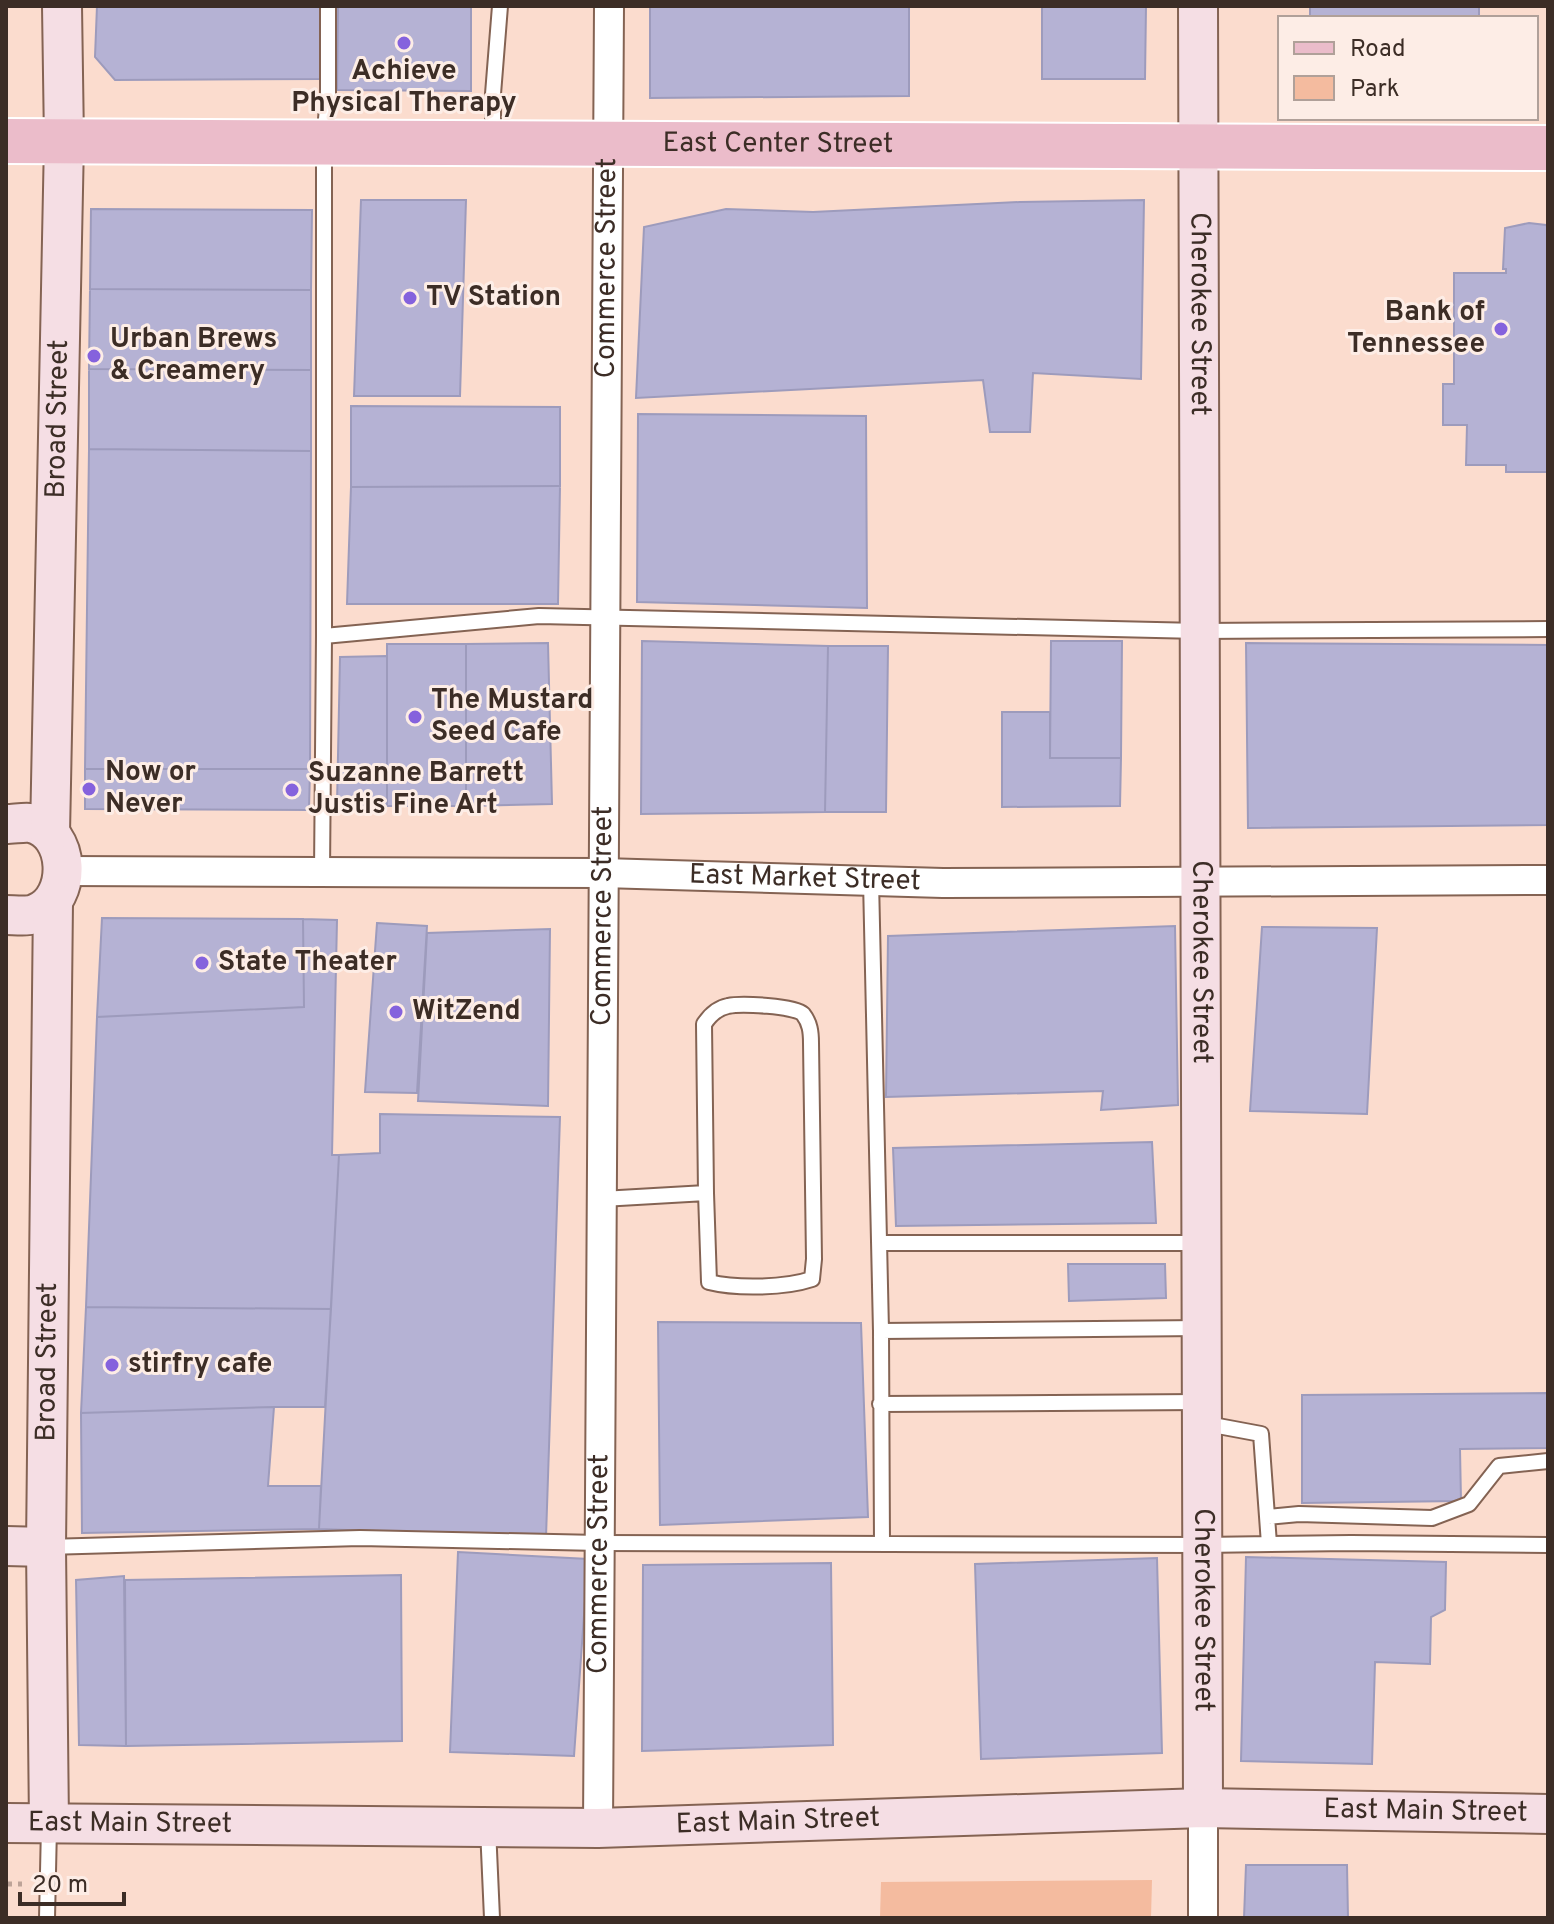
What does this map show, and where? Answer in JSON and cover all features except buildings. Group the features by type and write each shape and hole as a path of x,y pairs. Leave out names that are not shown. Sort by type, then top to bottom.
{"main road":[{"name":"Broad Street","path":"49,1824 46,1547 58,886 62,857 50,833 64,141 62,6"},
{"name":"Cherokee Street","path":"1198,6 1203,1808"},
{"name":"East Center Street","path":"6,141 1548,148"},
{"path":"6,824 32,823 50,833"},
{"path":"6,915 36,914 58,886"},
{"path":"6,1546 46,1547"},
{"name":"East Main Street","path":"6,1823 598,1828 1203,1808 1548,1814"}],"street":[{"name":"Commerce Street","path":"598,1828 609,6"},
{"name":"East Market Street","path":"58,886 322,873 603,873 871,880 1200,883 1548,880"},
{"name":"Cherokee Street","path":"1203,1808 1203,1918"}],"lane":[{"path":"322,873 324,142 328,96 328,6"},
{"path":"494,143 493,94 500,6"},
{"path":"324,636 539,616 1199,631 1548,629"},
{"path":"871,880 881,1331 882,1544"},
{"path":"728,1006 801,1011 811,1027 812,1279 795,1284 723,1286 709,1282 706,1193 704,1024 712,1013 728,1006"},
{"path":"602,1199 706,1193"},
{"path":"879,1243 1201,1243"},
{"path":"881,1331 1201,1328"},
{"path":"880,1404 1201,1412 1261,1434 1269,1544"},
{"path":"1268,1517 1299,1514 1432,1518 1469,1504 1499,1466 1548,1461"},
{"path":"46,1547 360,1538 599,1543 1548,1545"},
{"path":"47,1918 49,1824"},
{"path":"488,1827 492,1918"}],"path":[{"path":"6,1884 22,1884"}],"green space":[{"path":"1152,1880 1151,1918 880,1918 881,1882"}],"place":[{"name":"Achieve Physical Therapy","path":"404,43"},
{"name":"TV Station","path":"410,298"},
{"name":"Bank of Tennessee","path":"1501,329"},
{"name":"Urban Brews & Creamery","path":"94,356"},
{"name":"The Mustard Seed Cafe","path":"415,717"},
{"name":"Now or Never","path":"89,789"},
{"name":"Suzanne Barrett Justis Fine Art","path":"292,790"},
{"name":"State Theater","path":"202,963"},
{"name":"WitZend","path":"396,1012"},
{"name":"stirfry cafe","path":"112,1365"}]}
